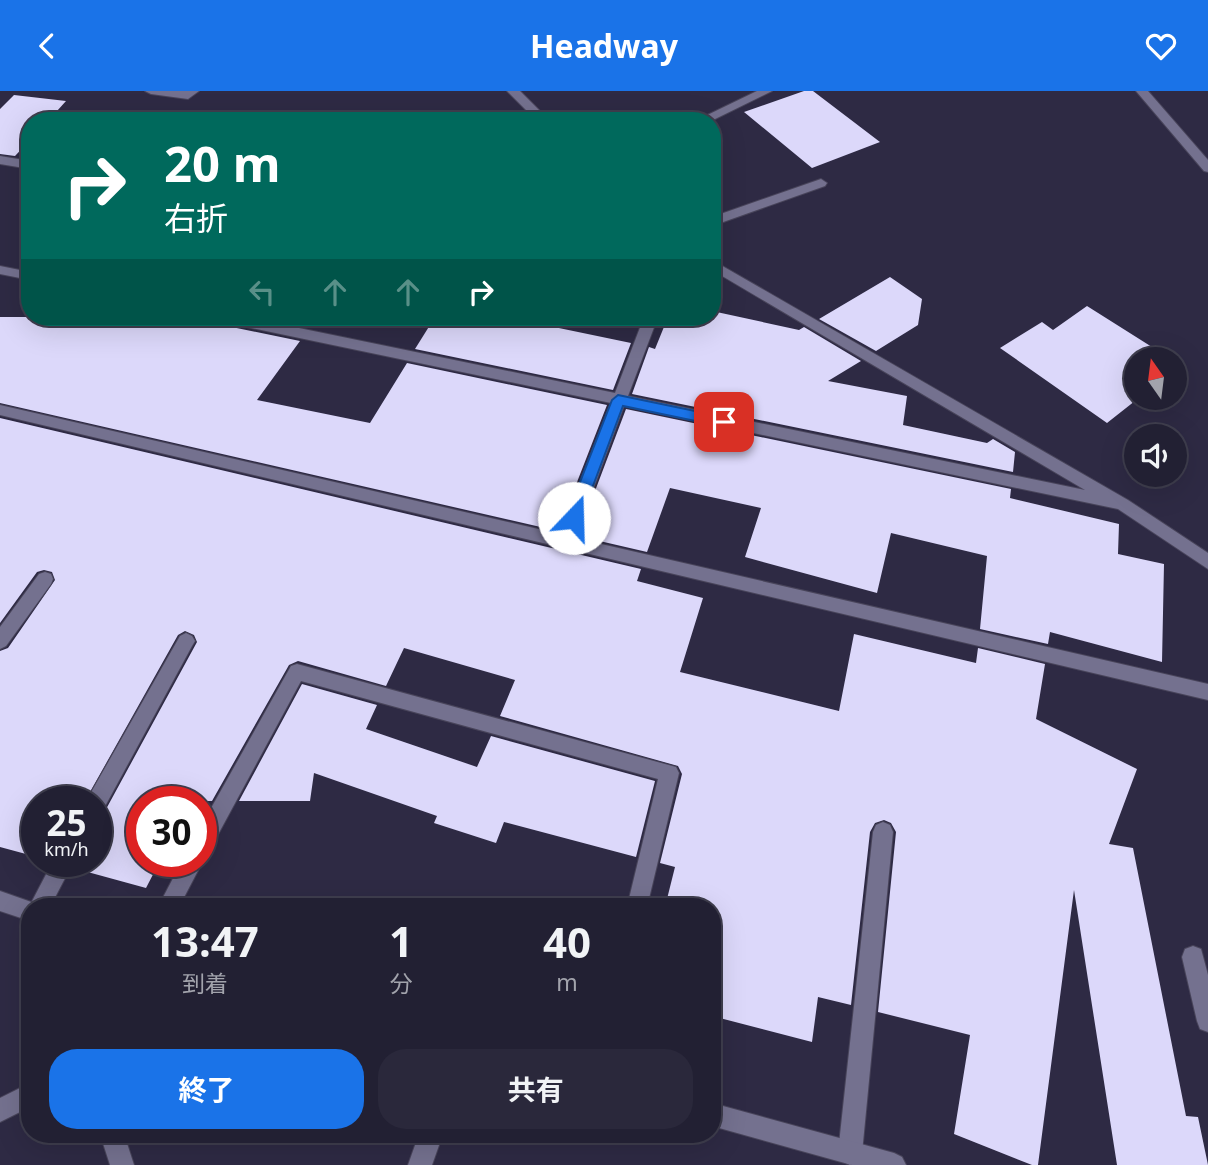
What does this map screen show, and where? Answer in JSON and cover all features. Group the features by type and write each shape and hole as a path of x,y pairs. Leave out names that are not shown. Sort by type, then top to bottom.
{"street":[{"path":"151,91 188,96 193,91"},
{"path":"513,91 535,112"},
{"path":"720,112 766,91"},
{"path":"1142,91 1208,168"},
{"path":"0,160 21,164"},
{"path":"721,219 821,183"},
{"path":"721,269 1122,504 1208,562"},
{"path":"0,270 21,274"},
{"path":"266,326 1122,504"},
{"path":"565,542 647,326"},
{"path":"0,410 1208,692"},
{"path":"0,641 45,579"},
{"path":"105,786 186,641"},
{"path":"217,817 297,672 669,773 639,898"},
{"path":"849,1153 883,832"},
{"path":"44,898 55,877"},
{"path":"173,898 184,877"},
{"path":"0,901 21,908"},
{"path":"1193,957 1208,1021"},
{"path":"0,1111 21,1099"},
{"path":"721,1117 894,1165"},
{"path":"115,1143 122,1165"},
{"path":"420,1165 428,1143"}],"building":[{"path":"804,91 813,91 880,142 812,168 744,112"},
{"path":"14,95 66,101 56,112 21,112 21,150 15,156 0,154 0,109"},
{"path":"890,277 922,299 918,325 876,351 819,319"},
{"path":"1087,306 1152,347 1124,347 1124,410 1107,423 1000,348 1042,322 1053,330"},
{"path":"721,313 799,330 804,327 861,361 828,381 907,396 903,425 987,443 993,439 1015,452 1013,472 632,394 649,347 655,349 664,326 721,326"},
{"path":"0,317 21,317 21,326 227,326 300,341 257,400 370,423 407,363 607,405 558,531 0,403"},
{"path":"429,326 554,326 631,343 613,390 415,349"},
{"path":"626,409 1011,489 1010,498 1119,524 1118,554 1164,564 1162,662 1050,632 1048,644 980,629 987,556 891,533 877,593 745,557 761,508 670,488 647,552 578,536"},
{"path":"0,418 641,569 637,581 703,598 680,672 839,711 854,634 976,663 978,648 1045,664 1036,719 1137,769 1109,844 1133,848 1186,1116 1198,1117 1208,1165 1117,1165 1074,890 1038,1165 1032,1165 954,1134 970,1035 878,1012 896,832 891,823 884,820 875,823 870,832 851,1005 818,997 812,1042 721,1018 721,898 667,898 675,867 660,863 682,774 678,766 500,716 515,680 404,648 386,686 298,661 289,665 217,792 217,786 126,786 126,877 152,877 146,888 106,877 112,877 112,798 197,642 194,635 185,631 178,635 93,786 21,786 21,853 0,847 0,651 8,648 55,580 52,572 37,572 0,623"},
{"path":"302,684 377,705 366,729 477,767 491,736 655,781 636,857 504,822 496,843 434,823 437,816 314,773 310,801 239,801"}],"route":[{"path":"574,518 618,400 724,422"}]}
